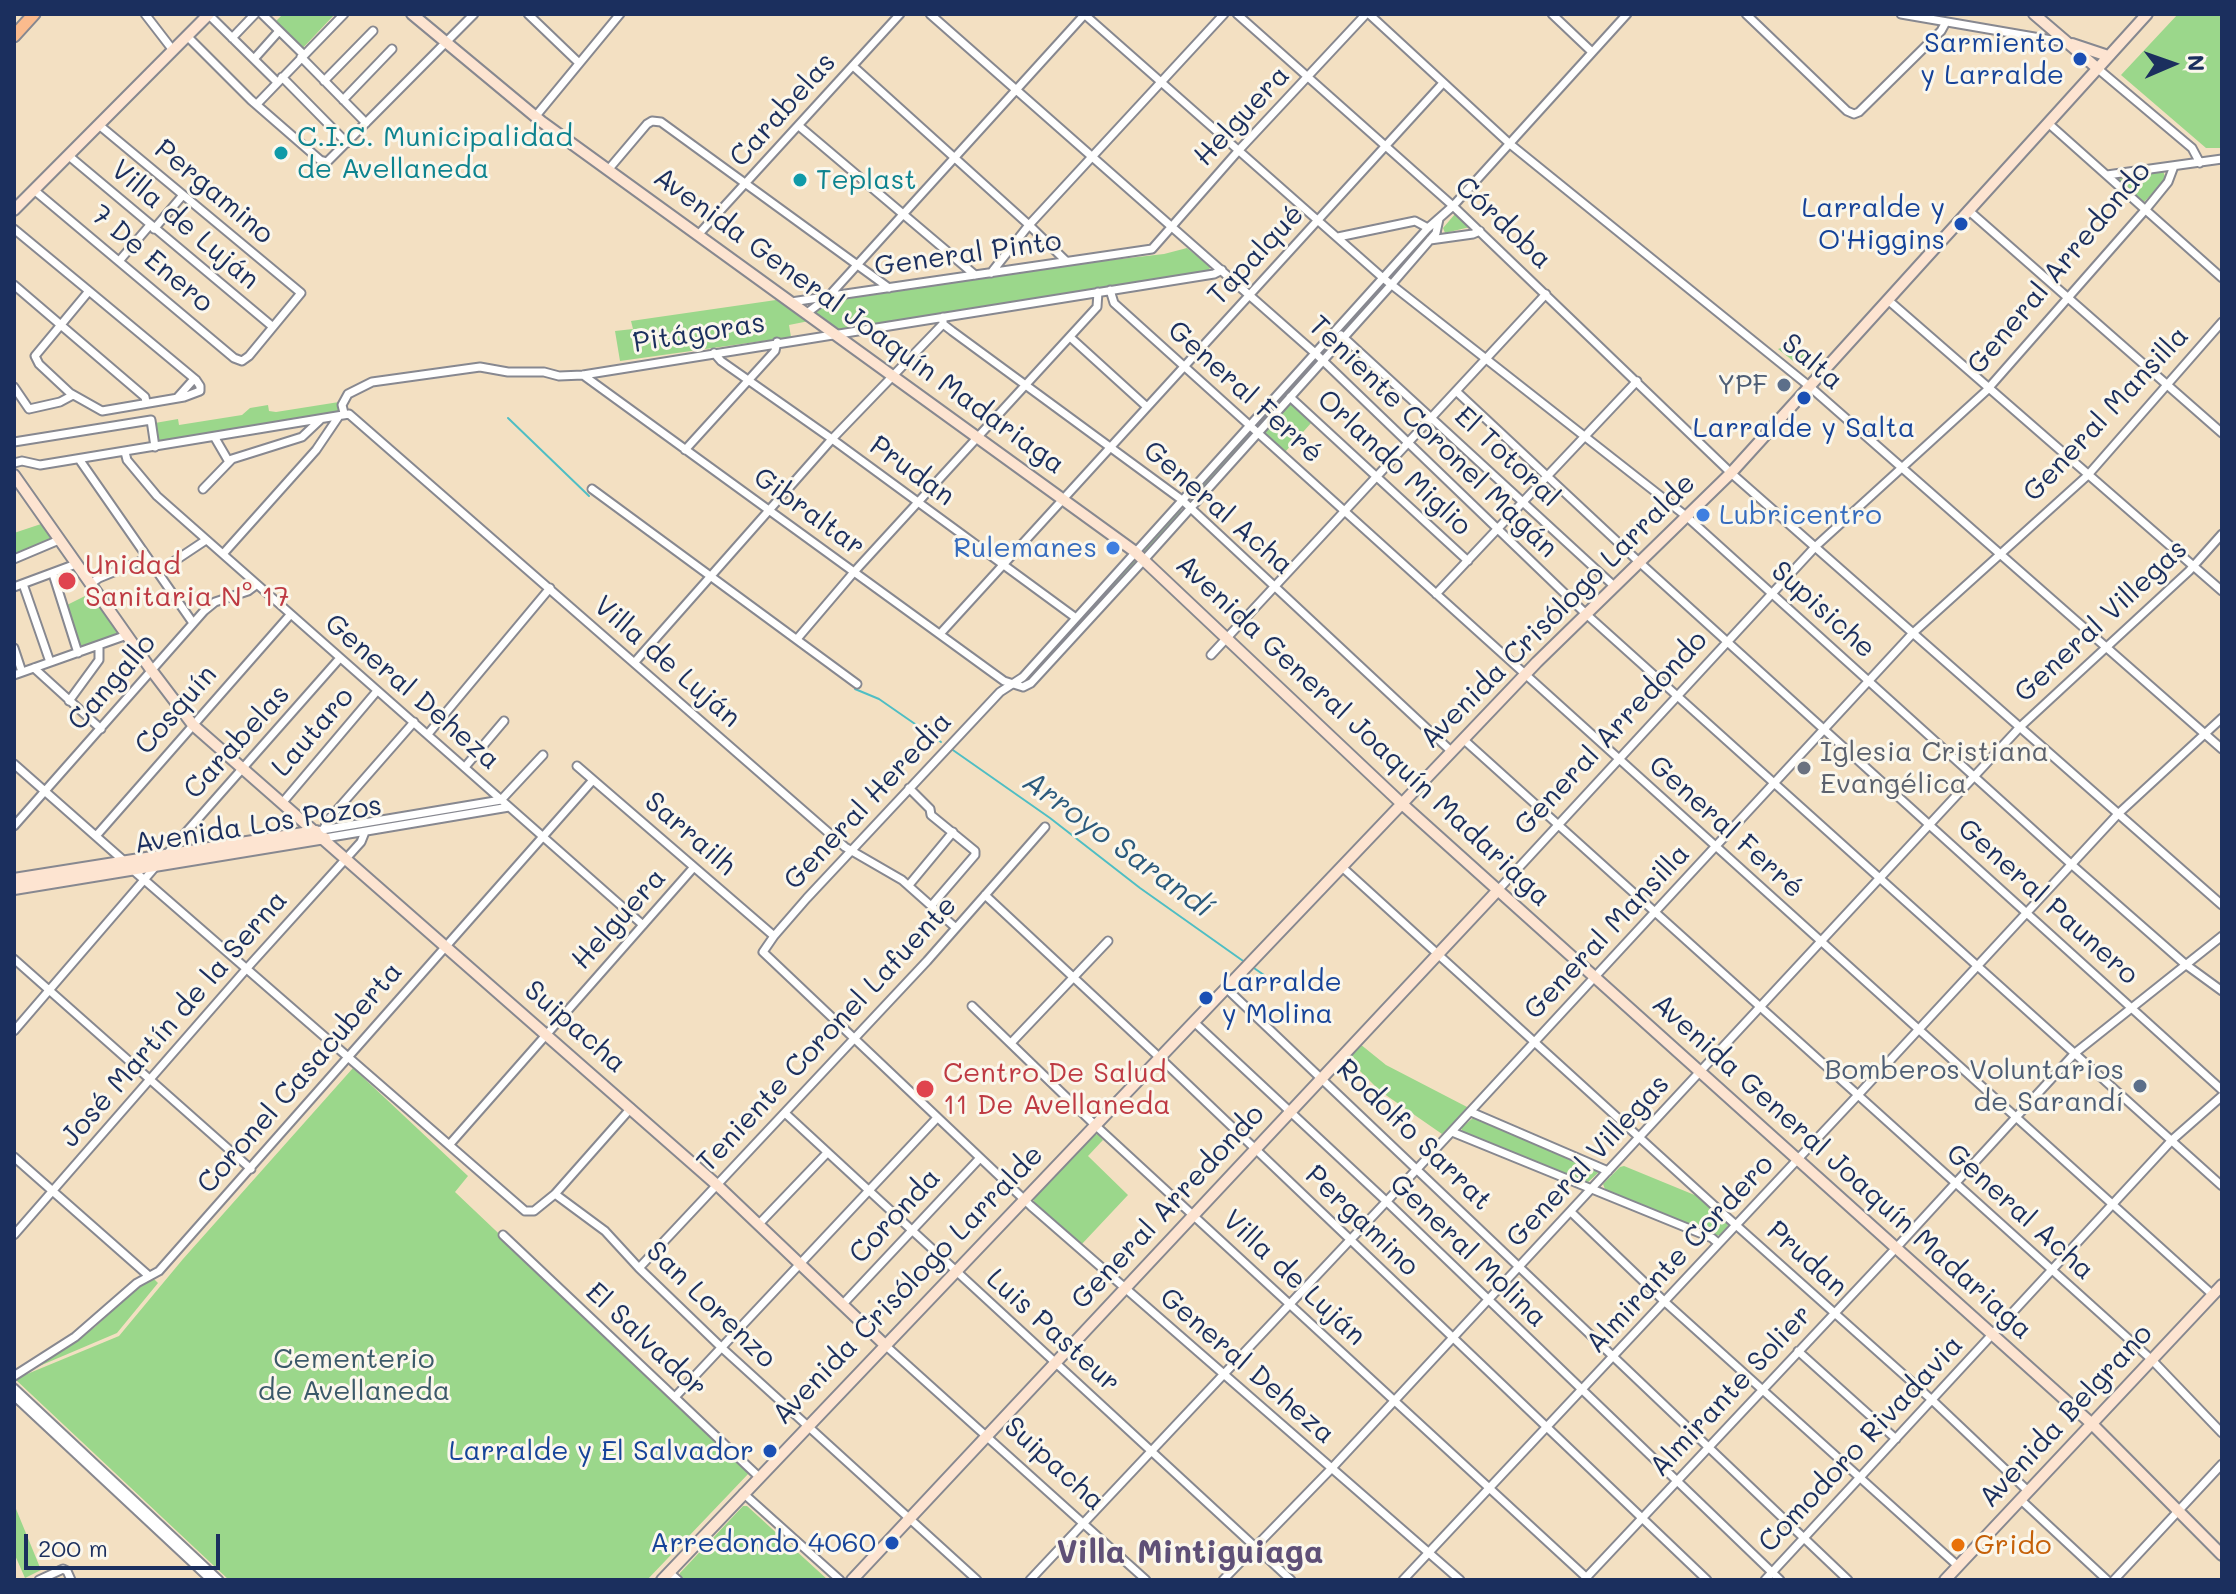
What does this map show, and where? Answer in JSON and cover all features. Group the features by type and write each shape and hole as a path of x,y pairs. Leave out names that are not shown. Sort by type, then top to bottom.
{"main road":[{"path":"14,36 34,14"}],"street":[{"path":"145,14 172,49"},
{"path":"14,210 208,14 347,143"},
{"path":"232,38 255,14"},
{"path":"262,14 366,123"},
{"path":"257,104 344,14"},
{"name":"Avenida General Joaquín Madariaga","path":"412,14 535,117 1134,551 1401,803 2092,1424 2222,1555"},
{"path":"187,36 257,104 324,162 329,161 474,14"},
{"path":"528,14 579,63"},
{"path":"535,117 620,14"},
{"name":"Carabelas","path":"698,235 900,14"},
{"name":"Teniente Coronel Magán","path":"930,14 1315,353 1585,613 2222,1186"},
{"path":"807,313 828,297 1084,14 1383,278"},
{"path":"991,273 1029,225 1224,14"},
{"name":"Córdoba","path":"1237,14 1480,231 1731,473 2222,905"},
{"name":"Helguera","path":"1152,249 1239,150 1367,14"},
{"name":"Salta","path":"1367,14 1510,144 1809,386 2222,749"},
{"path":"1552,14 1592,52"},
{"name":"General Heredia","path":"763,952 774,936 909,788 1009,684 1023,677 1428,228 1453,206 1627,14"},
{"path":"1746,14 1847,111 1854,114 1941,31 1946,22"},
{"path":"1901,14 2069,43 2108,56"},
{"path":"2034,14 2192,148 2200,163"},
{"name":"Avenida Crisólogo Larralde","path":"665,1576 1451,751 1613,585 1731,473 2147,14"},
{"path":"254,59 279,31"},
{"path":"324,81 373,31"},
{"path":"343,100 392,49"},
{"path":"853,66 1066,261"},
{"name":"Tapalqué","path":"940,634 1443,83"},
{"path":"608,170 652,121 661,122 889,288"},
{"path":"2048,123 2222,278"},
{"name":"Pergamino","path":"99,125 301,293 273,327"},
{"path":"799,126 975,275"},
{"name":"Villa de Luján","path":"69,156 273,327"},
{"path":"2107,175 2222,159"},
{"name":"General Arredondo","path":"852,1580 1816,546 1990,387 2146,209 2168,182 2174,166"},
{"name":"7 De Enero","path":"34,190 234,358 242,361 249,356 273,327"},
{"path":"120,260 183,195"},
{"path":"1968,210 2222,433"},
{"name":"General Heredia","path":"1009,684 1023,687 1031,683 1391,285 1436,232 1439,219"},
{"path":"1338,237 1415,221 1428,228"},
{"path":"14,229 89,291 194,379 200,391 106,411 73,395 34,358 89,291"},
{"path":"1430,240 1480,231"},
{"name":"General Pinto","path":"791,302 1152,249"},
{"name":"Pitágoras","path":"341,415 348,394 372,382 480,367 559,376 583,375 777,342 943,320 1214,274 1222,270"},
{"name":"Supisiche","path":"1383,278 1686,516 2071,864 2185,964 2222,991"},
{"path":"14,285 145,397 146,402"},
{"name":"General Ferré","path":"1110,290 1114,303 2213,1295"},
{"path":"797,639 854,572 1097,307 1098,292"},
{"path":"1211,655 1546,294"},
{"path":"1888,300 2222,591"},
{"path":"634,663 832,439 943,320"},
{"name":"General Acha","path":"943,320 1182,500 1451,751"},
{"name":"General Mansilla","path":"1030,1580 1596,978 1913,633 2088,475 2222,322"},
{"name":"El Totoral","path":"1336,330 1613,585"},
{"path":"1070,337 1147,407"},
{"path":"685,450 775,351 777,342"},
{"name":"Prudan","path":"714,353 1075,617 1083,626"},
{"name":"Gibraltar","path":"583,375 1009,684"},
{"path":"177,398 194,379"},
{"path":"1436,594 1637,381"},
{"path":"14,387 29,409 60,402 73,395"},
{"name":"General Paunero","path":"1456,391 1824,731 2222,1090"},
{"name":"Orlando Miglio","path":"1290,397 1468,561"},
{"path":"14,463 22,461 40,465 341,415"},
{"path":"223,554 316,450 341,415"},
{"name":"Villa de Luján","path":"341,415 356,418 852,851 909,885 956,928"},
{"path":"14,442 151,420 155,447"},
{"path":"203,489 229,462 302,437 320,420"},
{"path":"215,438 229,462"},
{"name":"General Deheza","path":"125,452 127,460 157,496 643,925"},
{"path":"79,459 193,623"},
{"name":"Suipacha","path":"14,475 193,725 322,833 346,858 717,1185 885,1345 1146,1580"},
{"path":"592,489 857,684"},
{"name":"General Villegas","path":"1223,1580 1331,1469 2020,727 2194,566 2222,534"},
{"path":"14,559 59,540"},
{"path":"158,572 206,540"},
{"path":"90,584 148,558"},
{"path":"14,587 76,564"},
{"path":"53,574 78,653"},
{"path":"23,584 50,662"},
{"name":"Cangallo","path":"14,826 211,604 248,591 256,585"},
{"path":"428,734 550,588"},
{"name":"Cosquín","path":"96,836 290,615"},
{"path":"14,648 18,673 127,635"},
{"path":"69,701 99,660 99,645"},
{"name":"Carabelas","path":"166,855 340,658"},
{"path":"34,668 101,729"},
{"name":"Lautaro","path":"283,802 377,691"},
{"name":"Almirante Cordero","path":"1403,1580 2118,814 2222,718"},
{"path":"465,767 504,721"},
{"path":"322,833 329,819 414,722"},
{"name":"General Acha","path":"1463,739 2152,1360 2222,1433"},
{"path":"501,800 543,755"},
{"path":"14,764 124,861"},
{"name":"Sarrailh","path":"577,766 774,936"},
{"name":"Coronel Casacuberta","path":"14,1376 88,1327 131,1288 159,1271 593,780"},
{"path":"909,788 930,809 931,815 975,851 975,855 932,905"},
{"name":"Avenida Los Pozos","path":"14,889 501,800"},
{"name":"Avenida Los Pozos","path":"14,879 322,833 365,832 509,807"},
{"name":"Teniente Coronel Lafuente","path":"639,1268 786,1114 1045,827"},
{"name":"José Martín de la Serna","path":"14,1235 361,842 365,832"},
{"path":"909,885 953,832"},
{"path":"14,1031 157,865"},
{"name":"Helguera","path":"450,1144 694,867"},
{"name":"Prudan","path":"1342,867 1932,1400 2107,1580"},
{"path":"133,869 529,1212 555,1194 631,1108"},
{"name":"Pergamino","path":"985,895 1707,1580"},
{"name":"Almirante Solier","path":"1587,1579 2075,1053 2222,936"},
{"path":"1011,1043 1108,941"},
{"name":"General Deheza","path":"763,952 936,1119 1124,1288 1460,1580"},
{"path":"14,959 251,1169"},
{"name":"Rodolfo Sarrat","path":"1226,988 1848,1580"},
{"name":"Villa de Luján","path":"972,1006 1095,1125 1587,1579"},
{"name":"General Molina","path":"1194,1022 1386,1201 1780,1580"},
{"name":"Comodoro Rivadavia","path":"1765,1580 2172,1140 2222,1096"},
{"path":"1471,1112 1608,1171"},
{"name":"Luis Pasteur","path":"786,1114 1291,1580"},
{"path":"675,1397 936,1119"},
{"path":"1452,1132 1718,1243"},
{"path":"759,1224 827,1153"},
{"path":"14,1157 149,1276"},
{"name":"Coronda","path":"843,1304 980,1158"},
{"name":"San Lorenzo","path":"555,1194 605,1231 722,1348 977,1580"},
{"path":"1571,1212 1665,1302 1958,1566"},
{"name":"El Salvador","path":"503,1235 759,1477"},
{"name":"Avenida Belgrano","path":"1945,1580 2222,1285"},
{"path":"1798,1351 1896,1439"},
{"path":"14,1388 219,1580"},
{"path":"14,1396 211,1580"},
{"path":"2114,1580 2222,1464"},
{"path":"743,1493 840,1580"},
{"path":"39,1580 63,1569 71,1580"},
{"path":"665,1576 678,1580"}],"green space":[{"path":"283,14 335,14 300,51 273,24"},
{"path":"2178,14 2222,14 2222,148 2206,148 2121,75"},
{"path":"2163,171 2166,179 2144,202 2118,179"},
{"path":"1455,214 1470,227 1445,233 1443,228"},
{"path":"1187,248 1210,267 1209,271 839,330 815,312 825,302 1164,254"},
{"path":"776,300 809,321 789,325 791,337 620,361 615,331 633,329 631,321"},
{"path":"1794,343 1815,358 1806,371 1778,349"},
{"path":"1310,363 1313,368 1261,425 1257,424"},
{"path":"339,402 340,409 336,414 158,444 155,423 178,419 179,425 242,415 250,408 268,405 269,411 276,412"},
{"path":"1291,403 1312,422 1285,452 1264,434"},
{"path":"1246,434 1250,435 1249,439 1195,498 1191,498"},
{"path":"1180,508 1182,513 1143,554 1142,550"},
{"path":"41,524 52,539 14,556 14,533"},
{"path":"1132,560 1135,565 1086,618 1082,618"},
{"path":"91,593 119,635 80,649 67,605"},
{"path":"1360,1044 1386,1065 1469,1108 1442,1134 1380,1091 1347,1058"},
{"name":"Cementerio de Avellaneda","path":"353,1068 468,1176 455,1192 750,1472 647,1580 229,1580 15,1379 119,1336 183,1259"},
{"path":"1473,1118 1599,1172 1587,1183 1463,1133 1461,1128"},
{"path":"1098,1134 1103,1140 1088,1156 1128,1195 1081,1245 1035,1205 1033,1197 1092,1135"},
{"path":"1624,1166 1697,1196 1728,1226 1715,1236 1606,1192 1603,1184"},
{"path":"153,1278 158,1283 117,1333 30,1370 95,1327 137,1288"},
{"path":"14,1504 41,1570 25,1578 14,1553"},
{"path":"743,1506 747,1506 828,1580 684,1580 680,1573"}],"waterway":[{"name":"Arroyo Sarandí","path":"508,418 589,496"},
{"name":"Arroyo Sarandí","path":"855,689 879,699 941,742"},
{"name":"Arroyo Sarandí","path":"950,748 1246,963"},
{"name":"Arroyo Sarandí","path":"1251,966 1264,975"}],"place":[{"name":"Sarmiento y Larralde","path":"2080,59"},
{"name":"C.I.C. Municipalidad de Avellaneda","path":"281,153"},
{"name":"Teplast","path":"800,180"},
{"name":"Larralde y O'Higgins","path":"1961,224"},
{"name":"YPF","path":"1784,385"},
{"name":"Larralde y Salta","path":"1804,398"},
{"name":"Lubricentro","path":"1703,515"},
{"name":"Rulemanes","path":"1113,548"},
{"name":"Unidad Sanitaria N° 17","path":"67,581"},
{"name":"Iglesia Cristiana Evangélica","path":"1804,768"},
{"name":"Larralde y Molina","path":"1206,998"},
{"name":"Bomberos Voluntarios de Sarandí","path":"2140,1086"},
{"name":"Centro De Salud 11 De Avellaneda","path":"925,1089"},
{"name":"Larralde y El Salvador","path":"770,1451"},
{"name":"Arredondo 4060","path":"892,1543"},
{"name":"Grido","path":"1958,1545"}],"district":[{"name":"Villa Mintiguiaga","path":"1190,1553"}]}
